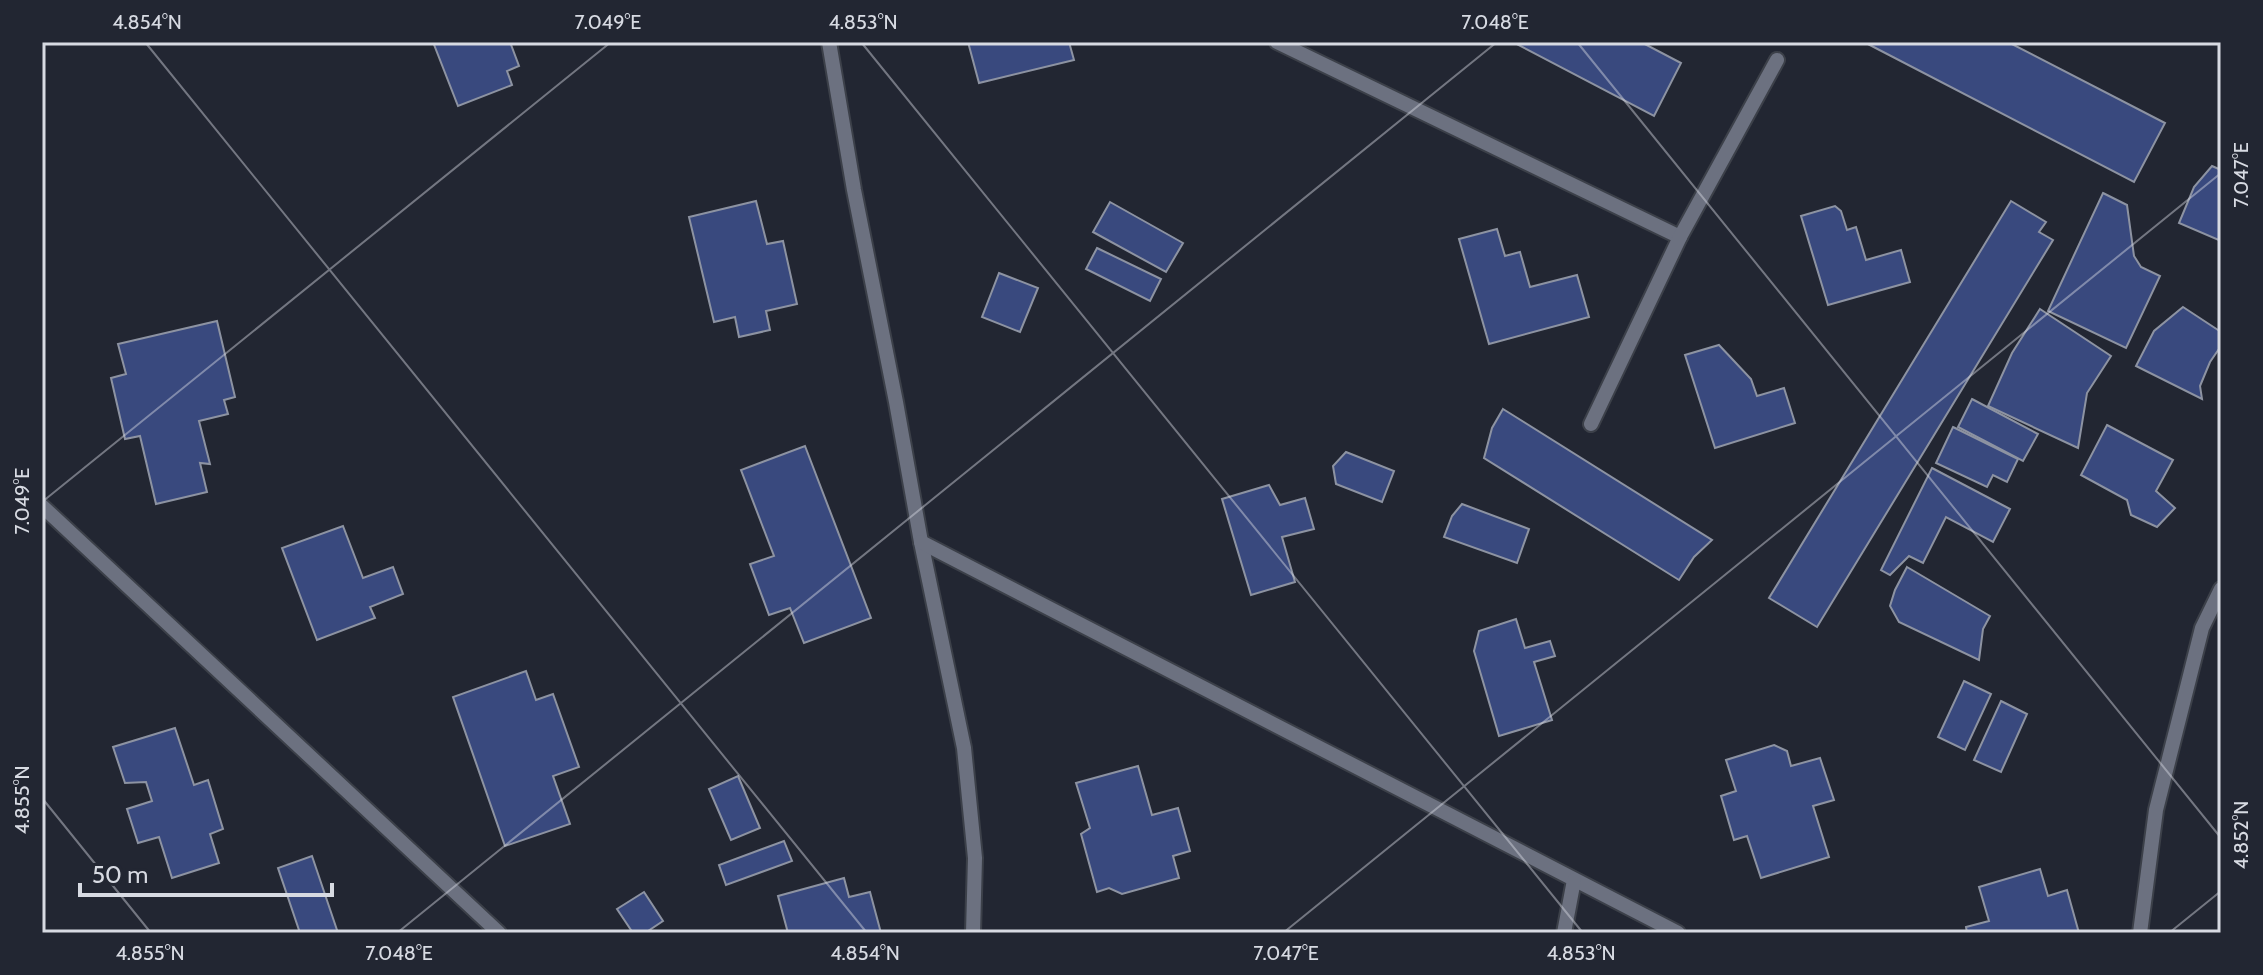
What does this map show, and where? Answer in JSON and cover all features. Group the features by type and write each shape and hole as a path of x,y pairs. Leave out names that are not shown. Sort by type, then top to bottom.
{"lane":[{"path":"829,42 921,542 964,748 975,858 973,933"},
{"path":"1277,42 1680,237"},
{"path":"1591,424 1680,237 1777,60"},
{"path":"42,506 499,933"},
{"path":"921,542 1678,933"},
{"path":"2140,933 2156,810 2202,628 2221,589"},
{"path":"1564,933 1574,880"}],"building":[{"path":"433,42 510,42 519,66 507,71 512,85 458,106"},
{"path":"968,42 1069,42 1074,60 979,83"},
{"path":"1513,42 1641,42 1681,63 1654,116"},
{"path":"1864,42 2008,42 2165,123 2134,182"},
{"path":"2212,166 2221,170 2221,241 2179,223 2194,187"},
{"path":"2103,193 2127,205 2134,256 2141,267 2160,276 2126,348 2048,311"},
{"path":"756,201 767,244 783,241 797,304 766,311 770,330 739,337 735,317 714,322 689,217"},
{"path":"2011,201 2046,222 2039,232 2053,240 1817,627 1769,598"},
{"path":"1110,202 1183,243 1166,272 1093,232"},
{"path":"1835,206 1841,211 1847,230 1856,227 1866,260 1901,250 1910,282 1828,305 1801,216"},
{"path":"1497,229 1505,256 1520,252 1530,287 1577,275 1589,317 1489,344 1459,239"},
{"path":"1097,248 1161,279 1150,301 1086,269"},
{"path":"999,273 1038,288 1020,332 982,317"},
{"path":"2183,307 2221,332 2221,346 2200,386 2202,399 2136,366 2154,331"},
{"path":"2040,309 2111,356 2087,393 2078,448 1988,406 2012,353"},
{"path":"217,321 235,397 224,400 228,414 199,421 210,464 200,463 207,492 156,504 140,436 125,439 111,378 126,374 118,344"},
{"path":"1719,345 1751,379 1757,396 1784,388 1795,423 1715,448 1685,355"},
{"path":"1972,399 2038,434 2023,461 1958,427"},
{"path":"1503,409 1712,540 1694,557 1679,580 1484,458 1492,428"},
{"path":"2107,425 2173,460 2156,491 2175,508 2157,527 2131,515 2127,500 2081,475"},
{"path":"1953,427 2018,459 2007,482 1993,475 1987,487 1936,463"},
{"path":"805,446 871,618 804,643 790,608 769,615 750,564 774,556 741,470"},
{"path":"1346,452 1394,471 1382,502 1336,484 1333,466"},
{"path":"1932,468 2010,509 1993,542 1946,517 1923,563 1909,556 1890,575 1881,570"},
{"path":"1269,485 1280,505 1305,498 1314,529 1282,537 1295,582 1251,595 1222,499"},
{"path":"1462,504 1529,529 1517,563 1444,537 1452,516"},
{"path":"343,526 363,578 393,567 403,594 370,607 375,618 317,640 282,548"},
{"path":"1907,567 1990,616 1983,629 1979,660 1899,622 1890,606"},
{"path":"1516,619 1525,648 1550,641 1555,656 1534,662 1552,720 1499,736 1474,651 1479,631"},
{"path":"526,671 536,700 553,694 579,767 553,776 570,824 505,846 453,697"},
{"path":"1964,681 1991,694 1965,750 1938,737"},
{"path":"2001,701 2027,714 2001,772 1974,760"},
{"path":"175,728 194,785 208,780 223,829 210,834 219,863 172,878 159,837 138,843 127,809 152,801 146,782 125,783 113,747"},
{"path":"1774,745 1787,751 1791,766 1820,758 1834,800 1813,806 1829,857 1761,878 1747,836 1734,840 1721,796 1736,791 1726,760"},
{"path":"1138,766 1152,815 1178,808 1190,851 1173,856 1179,878 1122,894 1109,888 1097,892 1081,834 1090,828 1076,783"},
{"path":"738,776 760,828 731,840 709,789"},
{"path":"784,841 792,861 726,885 719,865"},
{"path":"312,856 338,933 300,933 278,868"},
{"path":"2040,869 2048,896 2067,890 2079,933 1967,933 1966,927 1989,921 1979,887"},
{"path":"844,878 849,897 870,892 881,933 788,933 778,896"},
{"path":"644,892 663,921 645,933 633,933 617,909"}]}
